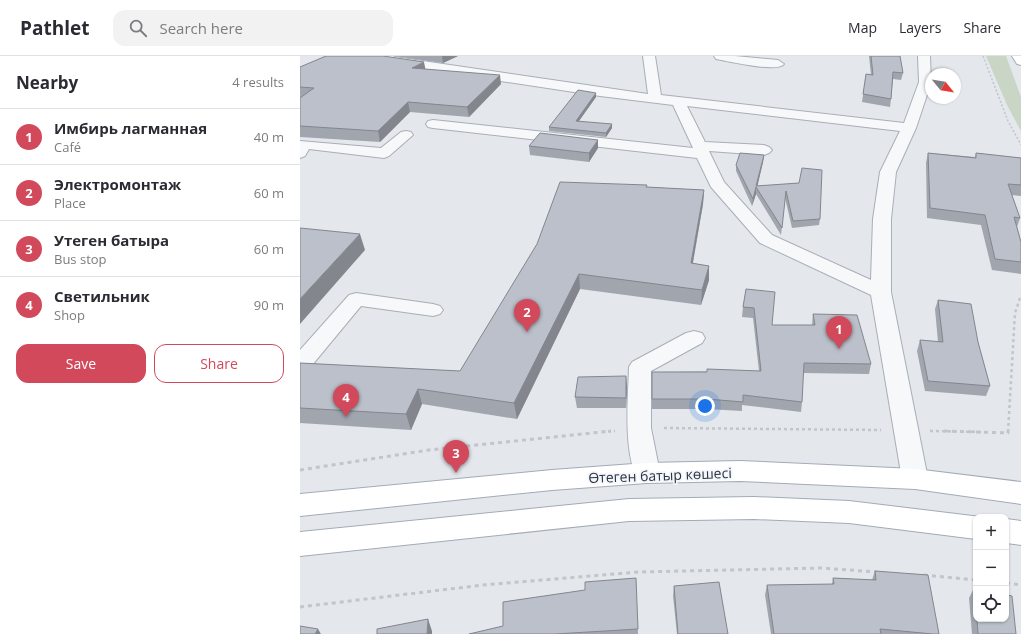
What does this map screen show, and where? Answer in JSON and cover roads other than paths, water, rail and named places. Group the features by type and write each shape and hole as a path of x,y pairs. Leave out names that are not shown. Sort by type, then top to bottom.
{"main road":[{"path":"1018,56 1021,62"},
{"name":"Өтеген батыр көшесі","path":"300,505 552,480 647,474 740,472 915,479 1021,493"},
{"path":"300,544 637,510 754,508 849,512 973,527"},
{"path":"1009,531 1021,533"}],"street":[{"path":"649,56 655,98"},
{"path":"720,56 738,60 778,64"},
{"path":"915,479 881,292 882,219 888,172 909,128 924,82 924,56"},
{"path":"379,59 600,92 909,128"},
{"path":"678,101 717,184 766,239 881,292"},
{"path":"433,124 701,150 764,150"},
{"path":"300,153 304,144 384,153 406,135"},
{"path":"300,365 356,299 433,310"},
{"path":"647,474 639,428 640,367 694,338"}],"place":[{"name":"Электромонтаж","path":"527,332"},
{"name":"Имбирь лагманная","path":"839,349"},
{"name":"Светильник","path":"346,417"},
{"name":"Утеген батыра","path":"456,473"}]}
